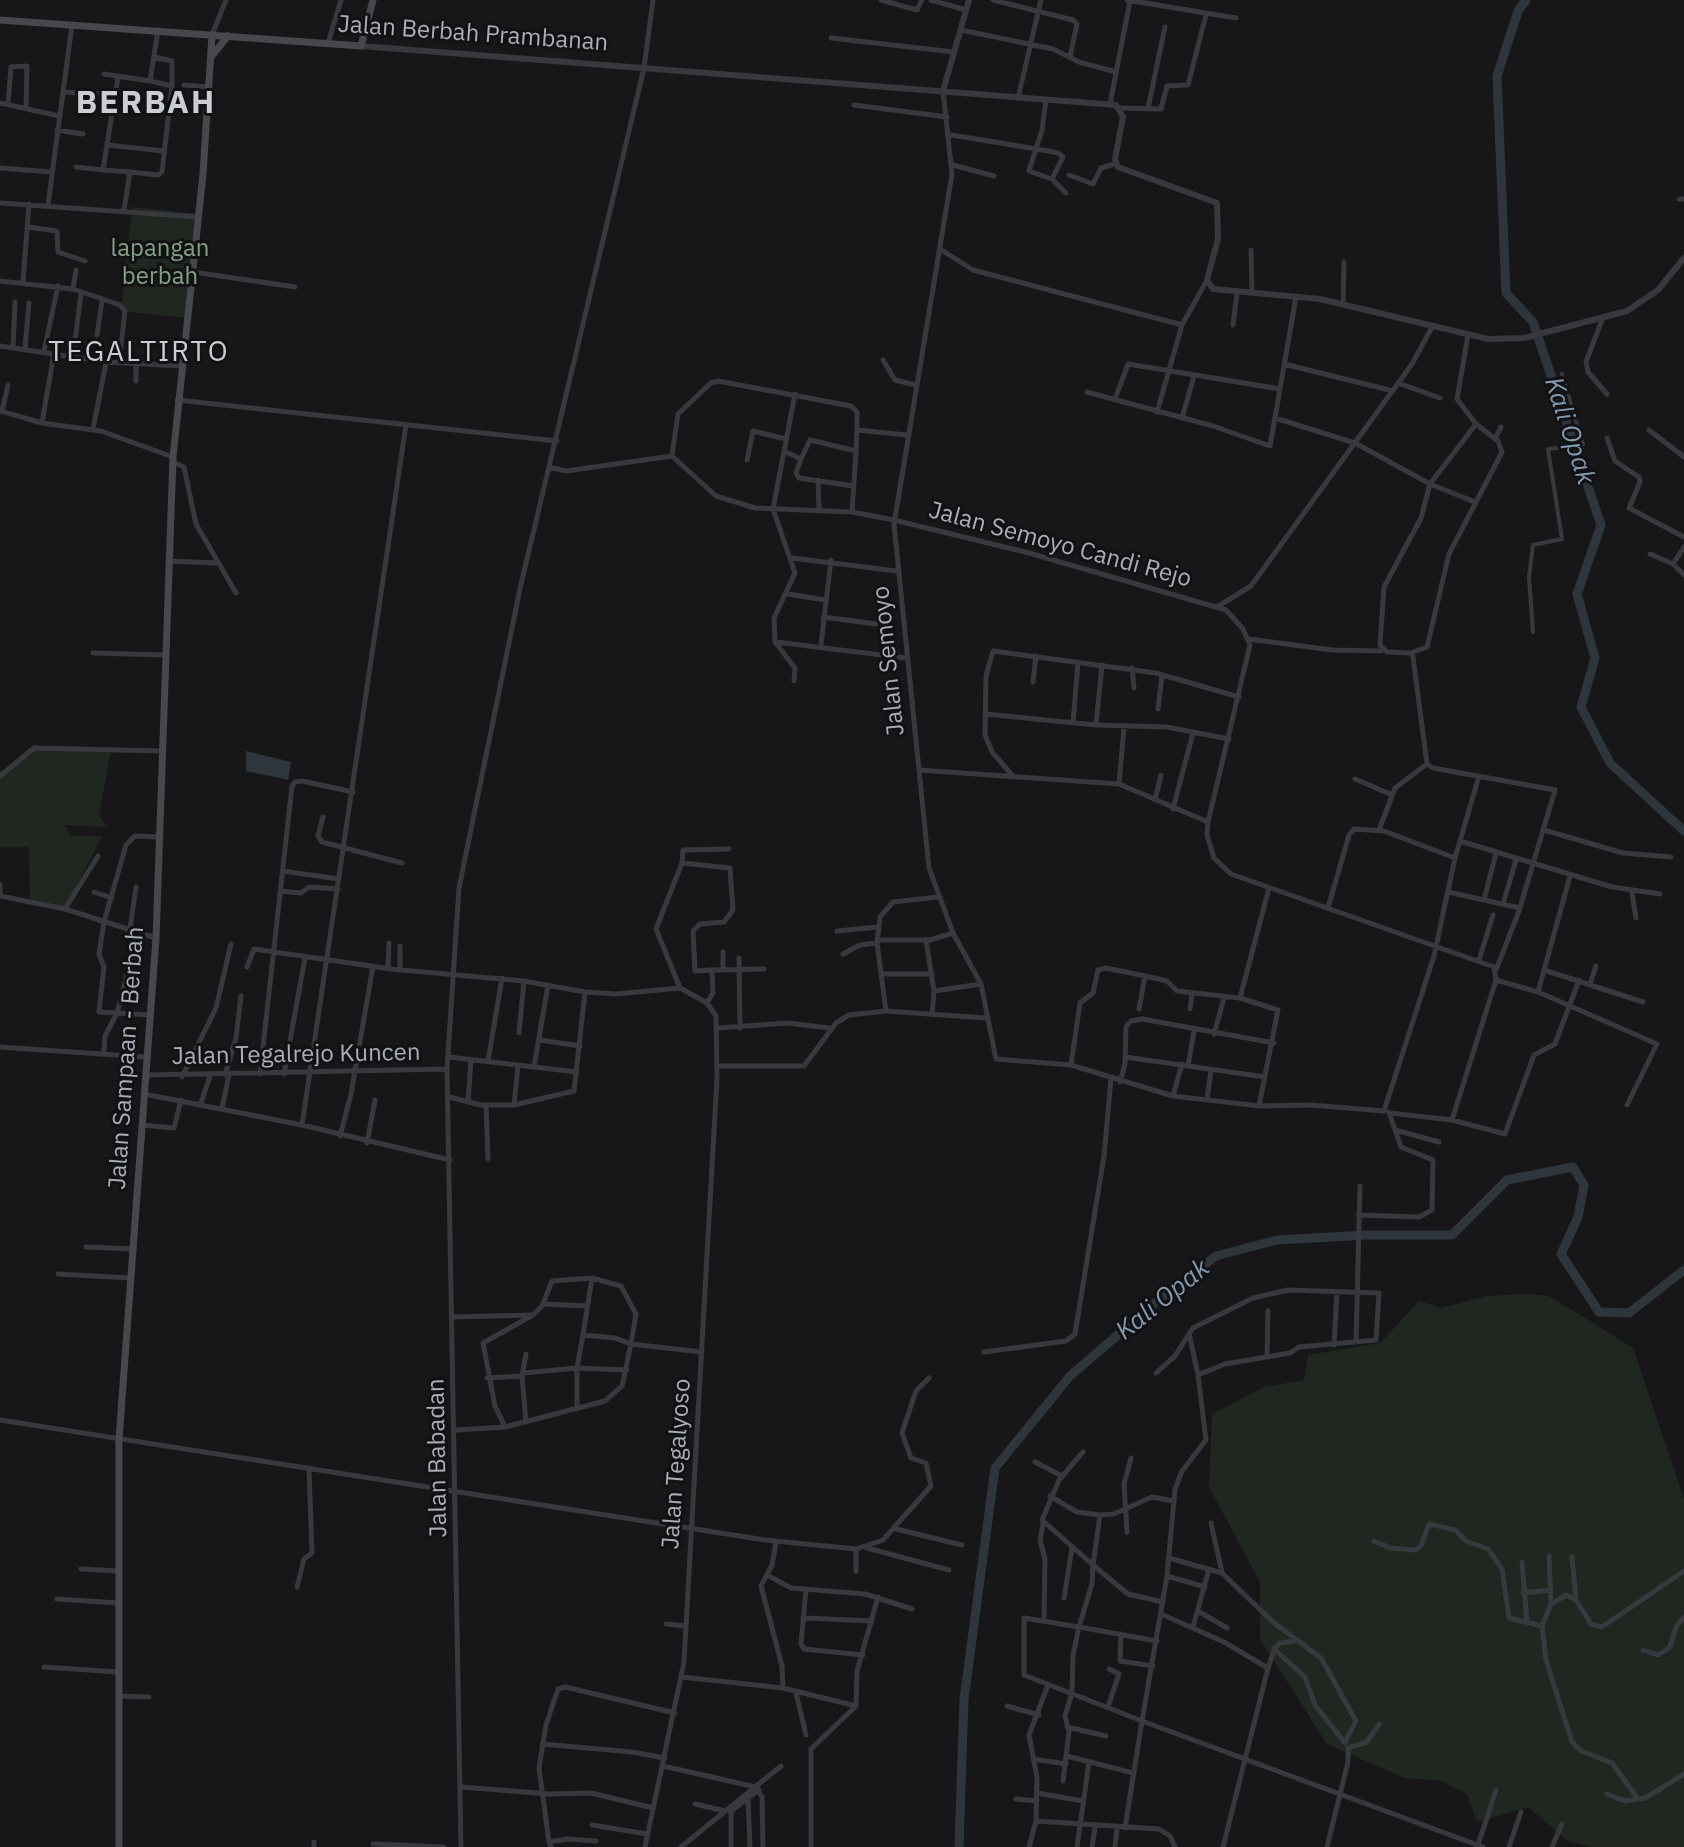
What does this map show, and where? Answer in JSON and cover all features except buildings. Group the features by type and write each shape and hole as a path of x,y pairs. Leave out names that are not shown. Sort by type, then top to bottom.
{"main road":[{"path":"361,46 373,0"},
{"name":"Jalan Berbah Prambanan","path":"0,20 361,46"},
{"name":"Jalan Sampaan - Berbah","path":"119,1847 119,1439 156,938 173,459 198,217 212,35"},
{"path":"209,59 228,36"}],"street":[{"path":"212,35 226,0"},
{"path":"328,43 341,0"},
{"name":"Jalan Babadan","path":"461,1847 456,1430 447,1069 463,854 549,467 644,68 653,0"},
{"path":"881,0 917,10 922,0"},
{"path":"931,0 966,10"},
{"path":"943,91 969,0"},
{"path":"993,0 1076,22 1070,57"},
{"path":"1018,98 1041,0"},
{"path":"1110,104 1129,0 1236,18"},
{"path":"1115,164 1123,117 1120,108 1161,109 1167,86 1188,85 1206,15"},
{"path":"48,206 72,24"},
{"path":"1148,108 1165,27"},
{"path":"150,81 158,30"},
{"path":"961,30 1030,44 1116,72"},
{"path":"831,38 954,52"},
{"name":"Jalan Berbah Prambanan","path":"361,46 1110,104 1120,108"},
{"path":"76,167 160,175 172,86 172,61 154,57"},
{"path":"0,66 28,68 26,108"},
{"path":"8,104 11,67"},
{"path":"104,74 172,86"},
{"path":"103,170 118,78"},
{"path":"184,85 208,87"},
{"name":"Jalan Semoyo","path":"943,91 953,165 894,520 927,858 953,933 981,984 996,1059 1071,1065"},
{"path":"63,92 115,95"},
{"path":"1046,100 1044,125 1029,171 1052,179 1066,193"},
{"path":"0,103 59,116"},
{"path":"854,105 947,117"},
{"path":"57,130 83,134"},
{"path":"951,135 1062,155 1052,179"},
{"path":"107,145 164,151"},
{"path":"1069,175 1093,184 1101,168 1115,164"},
{"path":"1115,164 1123,170 1217,203 1218,239 1207,280 1182,325 1157,412"},
{"path":"953,165 994,176"},
{"path":"0,168 52,172"},
{"path":"124,210 130,172"},
{"path":"0,203 198,217"},
{"path":"23,282 29,204"},
{"path":"28,227 57,231 58,252 85,261"},
{"path":"940,249 973,270 1182,325"},
{"path":"1251,250 1252,294"},
{"path":"1207,280 1213,289 1343,304 1432,327 1504,340 1602,320 1643,301 1669,279 1684,258"},
{"path":"1343,304 1344,262"},
{"path":"73,289 76,270"},
{"path":"192,272 295,287"},
{"path":"0,281 58,286 120,305 125,311 119,363"},
{"path":"44,351 58,286"},
{"path":"1233,325 1237,293"},
{"path":"73,356 81,294"},
{"path":"1087,392 1182,418 1266,446 1272,441 1296,297"},
{"path":"97,335 102,301"},
{"path":"13,347 15,302"},
{"path":"25,349 29,303"},
{"path":"1602,320 1586,362 1588,372 1607,394"},
{"path":"1216,607 1251,586 1393,391 1432,327"},
{"path":"1216,607 1226,610 1249,639 1332,650 1411,653 1427,647 1449,554 1502,452 1495,439 1476,424 1459,404 1456,394 1468,335"},
{"path":"0,346 106,362 182,366"},
{"path":"42,423 54,353"},
{"path":"883,360 895,380 915,385"},
{"path":"93,429 106,362"},
{"path":"136,364 136,381"},
{"path":"1115,399 1125,364 1280,389"},
{"path":"1284,364 1393,391"},
{"path":"1533,632 1529,577 1533,545 1562,539 1548,449 1583,445 1562,374"},
{"path":"1182,418 1194,376"},
{"path":"549,467 560,471 672,456 678,414 711,383 718,381 856,408 852,512"},
{"path":"1398,383 1440,398"},
{"path":"8,385 1,411 42,423 93,429 173,459 184,467 195,519 216,563 236,593"},
{"path":"794,681 795,668 775,642 774,618 788,594 795,573 773,509 795,394"},
{"path":"177,400 557,441"},
{"path":"1275,418 1355,443 1430,484 1475,502"},
{"path":"1381,651 1382,595 1421,518 1430,484 1476,424"},
{"path":"302,1125 406,425"},
{"path":"1495,439 1501,427"},
{"path":"857,430 907,435"},
{"path":"1649,430 1684,457"},
{"path":"747,460 753,431 786,439"},
{"path":"1607,438 1615,461 1639,477 1629,508 1684,537"},
{"path":"853,486 796,477 810,440 856,451"},
{"path":"783,451 801,459"},
{"name":"Jalan Semoyo Candi Rejo","path":"672,456 716,496 755,508 819,509 894,520 1029,553 1216,607"},
{"path":"818,480 819,509"},
{"path":"1673,564 1684,547"},
{"path":"1650,554 1673,564 1684,575"},
{"path":"792,558 831,560 878,571 897,571"},
{"path":"821,645 831,560"},
{"path":"169,561 216,563"},
{"path":"788,594 825,600"},
{"path":"823,617 876,624"},
{"path":"1249,639 1239,697 1208,822 1208,841 1219,864 1231,874 1479,960 1496,970"},
{"path":"775,642 821,645 906,658"},
{"path":"1012,775 987,743 986,676 993,651 1132,668 1239,697"},
{"path":"93,653 165,655"},
{"path":"1411,653 1427,764"},
{"path":"1033,682 1036,656"},
{"path":"1073,723 1078,662"},
{"path":"1096,725 1102,665"},
{"path":"1132,668 1134,688"},
{"path":"1158,709 1162,675"},
{"path":"985,714 1124,727 1167,727 1229,739"},
{"path":"1119,784 1124,727"},
{"path":"1173,809 1193,733"},
{"path":"0,776 34,748 163,751"},
{"path":"1427,764 1564,792"},
{"path":"1379,830 1390,794 1427,764"},
{"path":"919,770 1012,775 1064,783 1119,784 1208,822"},
{"path":"1155,800 1161,775"},
{"path":"1358,1215 1419,1217 1432,1210 1433,1160 1401,1147 1387,1112 1436,945 1455,858 1479,776"},
{"path":"1355,779 1390,794"},
{"path":"260,1074 293,783 302,781 353,792"},
{"path":"1452,1120 1496,980 1496,970 1520,908 1555,790"},
{"path":"323,817 319,839 344,849 402,863"},
{"path":"1328,908 1350,831 1379,830 1455,858"},
{"path":"1544,830 1623,853 1671,857"},
{"path":"151,1015 98,1010 104,967 99,954 104,922 131,837 160,837"},
{"path":"1460,841 1632,893 1660,894"},
{"path":"680,988 656,929 682,863 683,850 729,849"},
{"path":"1485,896 1496,853"},
{"path":"65,909 98,856"},
{"path":"1503,904 1516,860"},
{"path":"682,863 730,868 733,910 724,922 700,924 693,931 695,971 764,969"},
{"path":"283,871 339,879"},
{"path":"1538,992 1570,876"},
{"path":"0,884 0,896 65,909 156,938"},
{"path":"130,929 136,887"},
{"path":"280,891 301,893 309,887 338,889"},
{"path":"1240,998 1269,888"},
{"path":"94,892 112,898"},
{"path":"1448,892 1520,908"},
{"path":"1632,893 1636,918"},
{"path":"884,1012 878,927 890,903 938,897"},
{"path":"1479,960 1493,915"},
{"path":"837,931 878,927"},
{"path":"921,927 932,974 932,1015"},
{"path":"104,1050 129,967 144,933"},
{"path":"843,954 860,945 953,933"},
{"path":"388,968 389,943"},
{"path":"182,1077 216,1008 231,944"},
{"path":"400,946 400,969"},
{"path":"247,967 252,950 388,968 502,978 585,992 616,994 680,988 707,1003 719,1028 787,1023 829,1028"},
{"path":"723,952 723,970"},
{"path":"284,1074 305,958"},
{"path":"739,958 740,1028"},
{"path":"340,1136 373,966"},
{"path":"1590,984 1596,966"},
{"path":"1259,1106 1280,1014 1272,1007 1240,998 1177,991 1167,981 1106,968 1098,970 1093,993 1080,1003 1071,1065 1173,1096 1259,1106 1301,1104 1387,1112 1452,1120 1502,1134 1507,1132 1514,1103 1534,1055 1555,1044 1579,980"},
{"path":"707,1003 713,993 712,970"},
{"path":"1544,970 1643,1002"},
{"path":"881,974 932,974"},
{"path":"1139,1009 1145,976"},
{"path":"488,1061 502,978"},
{"path":"1496,980 1568,1003 1657,1044 1627,1105"},
{"path":"519,1033 524,981"},
{"path":"934,991 981,984"},
{"path":"534,1067 548,985"},
{"path":"449,1097 486,1105 514,1105 573,1091 585,992"},
{"path":"1190,1009 1192,994"},
{"path":"222,1108 241,996"},
{"path":"1214,1034 1224,998"},
{"path":"717,1066 804,1066 829,1028 849,1015 884,1012 986,1018"},
{"path":"1120,1082 1126,1027 1131,1021 1142,1019 1194,1031 1274,1043"},
{"name":"Jalan Tegalyoso","path":"645,1847 682,1677 719,1028"},
{"path":"1173,1096 1194,1031"},
{"path":"540,1040 580,1046"},
{"path":"0,1047 144,1057"},
{"path":"449,1057 577,1072"},
{"path":"1125,1057 1265,1077"},
{"path":"468,1102 471,1060"},
{"path":"514,1105 518,1065"},
{"name":"Jalan Tegalrejo Kuncen","path":"146,1075 182,1077 447,1069"},
{"path":"1207,1100 1211,1070"},
{"path":"201,1103 210,1076"},
{"path":"984,1352 1066,1341 1075,1334 1104,1156 1111,1079"},
{"path":"144,1094 201,1103 450,1160"},
{"path":"142,1125 174,1128 181,1100"},
{"path":"367,1143 375,1100"},
{"path":"486,1105 488,1159"},
{"path":"1395,1130 1439,1142"},
{"path":"1356,1342 1360,1186"},
{"path":"86,1247 133,1249"},
{"path":"58,1274 130,1278"},
{"path":"577,1409 577,1368 592,1278"},
{"path":"456,1430 505,1427 611,1397 622,1386 627,1370 636,1314 626,1292 610,1281 592,1278 552,1281 543,1304 533,1315 483,1342 487,1378 505,1427"},
{"path":"1156,1373 1175,1356 1189,1333 1226,1308 1253,1298 1288,1290 1379,1293 1379,1337 1299,1347 1290,1353 1225,1364 1198,1375"},
{"path":"1334,1345 1337,1292"},
{"path":"543,1304 588,1306"},
{"path":"1267,1357 1268,1311"},
{"path":"453,1317 533,1315"},
{"path":"1125,1828 1167,1576 1174,1501 1182,1471 1206,1440 1189,1333"},
{"path":"583,1335 702,1352"},
{"path":"526,1354 523,1374 526,1422"},
{"path":"487,1378 577,1368 627,1370"},
{"path":"866,1548 896,1529 931,1486 926,1463 911,1458 902,1433 917,1388 929,1378"},
{"path":"0,1420 776,1542 866,1548 949,1570"},
{"path":"1044,1620 1045,1559 1040,1540 1043,1524 1050,1496 1083,1452"},
{"path":"1127,1532 1125,1479 1131,1458"},
{"path":"1035,1462 1063,1477"},
{"path":"297,1587 304,1559 312,1553 309,1469"},
{"path":"1050,1496 1077,1512 1100,1515 1124,1511 1152,1497 1174,1501"},
{"path":"1063,1781 1067,1756 1065,1716 1072,1693 1073,1655 1092,1584 1100,1515"},
{"path":"1211,1523 1222,1573"},
{"path":"1043,1524 1128,1594 1163,1602"},
{"path":"1374,1541 1390,1548 1418,1550 1429,1524 1455,1530 1466,1541 1484,1546 1495,1557 1503,1573 1508,1616 1542,1626"},
{"path":"896,1529 962,1545"},
{"path":"776,1542 761,1586 782,1666 783,1688"},
{"path":"1064,1598 1072,1547"},
{"path":"856,1549 856,1571"},
{"path":"1549,1556 1551,1604 1542,1626 1546,1660 1572,1742 1581,1751 1612,1763 1638,1799"},
{"path":"1572,1557 1576,1600 1591,1624 1602,1627 1684,1571"},
{"path":"1169,1558 1222,1573 1295,1641 1327,1666 1356,1721 1346,1745 1348,1762 1327,1847"},
{"path":"1522,1562 1527,1623"},
{"path":"81,1569 118,1571"},
{"path":"1193,1627 1209,1569"},
{"path":"767,1575 779,1584 878,1597 912,1609"},
{"path":"1167,1576 1205,1587"},
{"path":"806,1589 801,1644 804,1649 863,1655"},
{"path":"1523,1593 1550,1590"},
{"path":"1551,1604 1566,1595 1576,1600"},
{"path":"811,1847 811,1749 856,1706 857,1671 878,1597"},
{"path":"57,1599 118,1603"},
{"path":"1198,1611 1227,1628"},
{"path":"1161,1614 1193,1627 1268,1668"},
{"path":"1643,1650 1658,1655 1665,1651 1684,1617"},
{"path":"804,1618 872,1621"},
{"path":"1157,1641 1023,1618 1024,1675 1480,1846 1496,1790"},
{"path":"666,1624 686,1626"},
{"path":"1121,1634 1120,1661 1153,1666"},
{"path":"1223,1847 1274,1649 1280,1643 1295,1641"},
{"path":"1274,1649 1305,1677 1315,1705 1346,1745"},
{"path":"44,1667 118,1672"},
{"path":"1108,1707 1119,1674 1109,1669"},
{"path":"682,1677 783,1688 856,1706"},
{"path":"1029,1847 1036,1821 1037,1793 1029,1735 1048,1685"},
{"path":"596,1841 550,1844 541,1793 542,1744 553,1697 565,1687 675,1713"},
{"path":"796,1693 806,1735"},
{"path":"119,1696 149,1697"},
{"path":"1007,1706 1039,1715"},
{"path":"1346,1745 1367,1742 1379,1724"},
{"path":"1067,1727 1106,1736"},
{"path":"542,1744 665,1758"},
{"path":"1067,1756 1133,1773"},
{"path":"1033,1759 1066,1764"},
{"path":"1077,1847 1089,1762"},
{"path":"663,1766 758,1788"},
{"path":"695,1804 729,1811 748,1799 781,1766"},
{"path":"1607,1794 1625,1801 1638,1799 1661,1791 1684,1774"},
{"path":"461,1787 591,1793 653,1808"},
{"path":"682,1847 758,1788"},
{"path":"758,1788 763,1847"},
{"path":"1037,1793 1083,1801"},
{"path":"748,1799 750,1847"},
{"path":"1016,1799 1037,1801"},
{"path":"729,1811 731,1847"},
{"path":"1509,1847 1521,1812"},
{"path":"1036,1821 1095,1828 1159,1829 1170,1836 1175,1847"},
{"path":"1552,1847 1562,1824"},
{"path":"592,1825 647,1834"},
{"path":"1092,1847 1095,1828"},
{"path":"1115,1847 1117,1828"},
{"path":"373,1844 444,1847"}],"green space":[{"name":"lapangan berbah","path":"132,207 199,214 188,318 121,311"},
{"path":"34,748 111,749 99,816 107,827 65,825 71,836 102,836 65,909 30,900 29,847 0,847 0,777"},
{"path":"1487,1296 1549,1296 1633,1348 1684,1499 1684,1847 1592,1847 1568,1841 1528,1807 1477,1822 1467,1794 1441,1781 1404,1778 1327,1744 1260,1639 1260,1582 1209,1487 1212,1414 1264,1387 1304,1380 1308,1355 1380,1343 1419,1301 1441,1308"}],"shaded area":[{"path":"246,751 291,762 288,780 246,771"}],"waterway":[{"name":"Kali Opak","path":"1526,0 1518,11 1497,76 1506,293 1533,322 1601,525 1577,594 1595,658 1581,707 1610,763 1684,831"},
{"name":"Kali Opak","path":"959,1847 964,1699 995,1468 1070,1376 1155,1303 1216,1256 1277,1240 1367,1235 1452,1235 1507,1180 1573,1167 1584,1185 1578,1217 1561,1254 1599,1312 1629,1313 1684,1270"}],"district":[{"name":"BERBAH","path":"146,104"},
{"name":"TEGALTIRTO","path":"139,353"}]}
